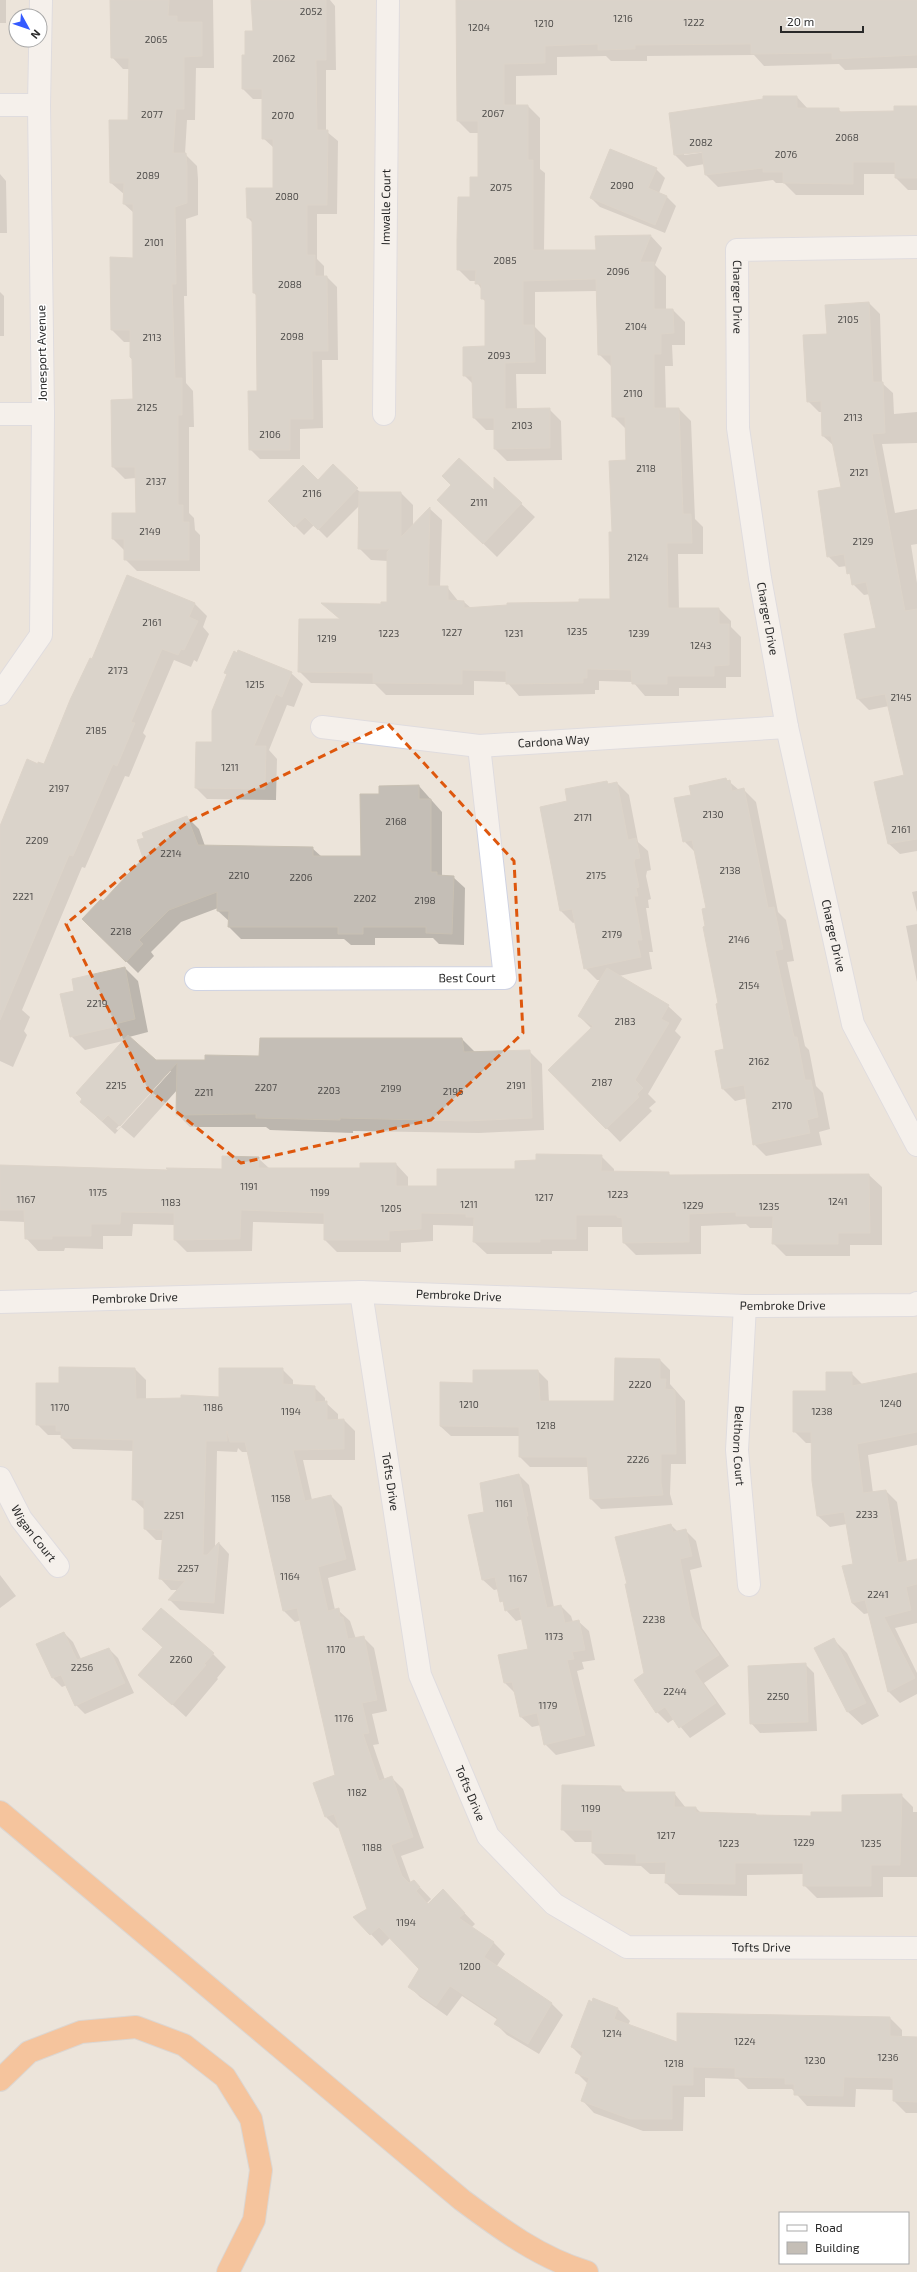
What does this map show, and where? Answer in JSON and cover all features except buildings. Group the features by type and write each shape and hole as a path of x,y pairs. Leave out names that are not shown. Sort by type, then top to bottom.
{"highway":[{"path":"0,1812 462,2200 512,2237 564,2266 587,2272"},
{"path":"0,2080 29,2052 81,2032 136,2028 184,2045 225,2077 251,2119 261,2170 254,2220 228,2272"}],"street":[{"name":"Jonesport Avenue","path":"0,694 41,634 43,414 39,105 41,0"},
{"name":"Imwalle Court","path":"384,414 388,0"},
{"path":"0,105 39,105"},
{"name":"Charger Drive","path":"917,247 737,250 738,428 760,578 787,727 853,1024 917,1145"},
{"path":"0,414 43,414"},
{"name":"Cardona Way","path":"322,727 479,746 787,727"},
{"name":"Best Court","path":"196,979 505,978 479,746"},
{"name":"Pembroke Drive","path":"0,1302 361,1292 745,1306 913,1305 917,1303"},
{"name":"Tofts Drive","path":"361,1292 420,1675 488,1836 554,1904 627,1947 917,1948"},
{"name":"Belthorn Court","path":"745,1306 737,1450 749,1586"},
{"name":"Wigan Court","path":"0,1478 21,1518 58,1566"}],"highlighted area":[{"path":"388,724 514,861 523,1033 431,1120 241,1163 148,1089 66,924 186,823"}]}
